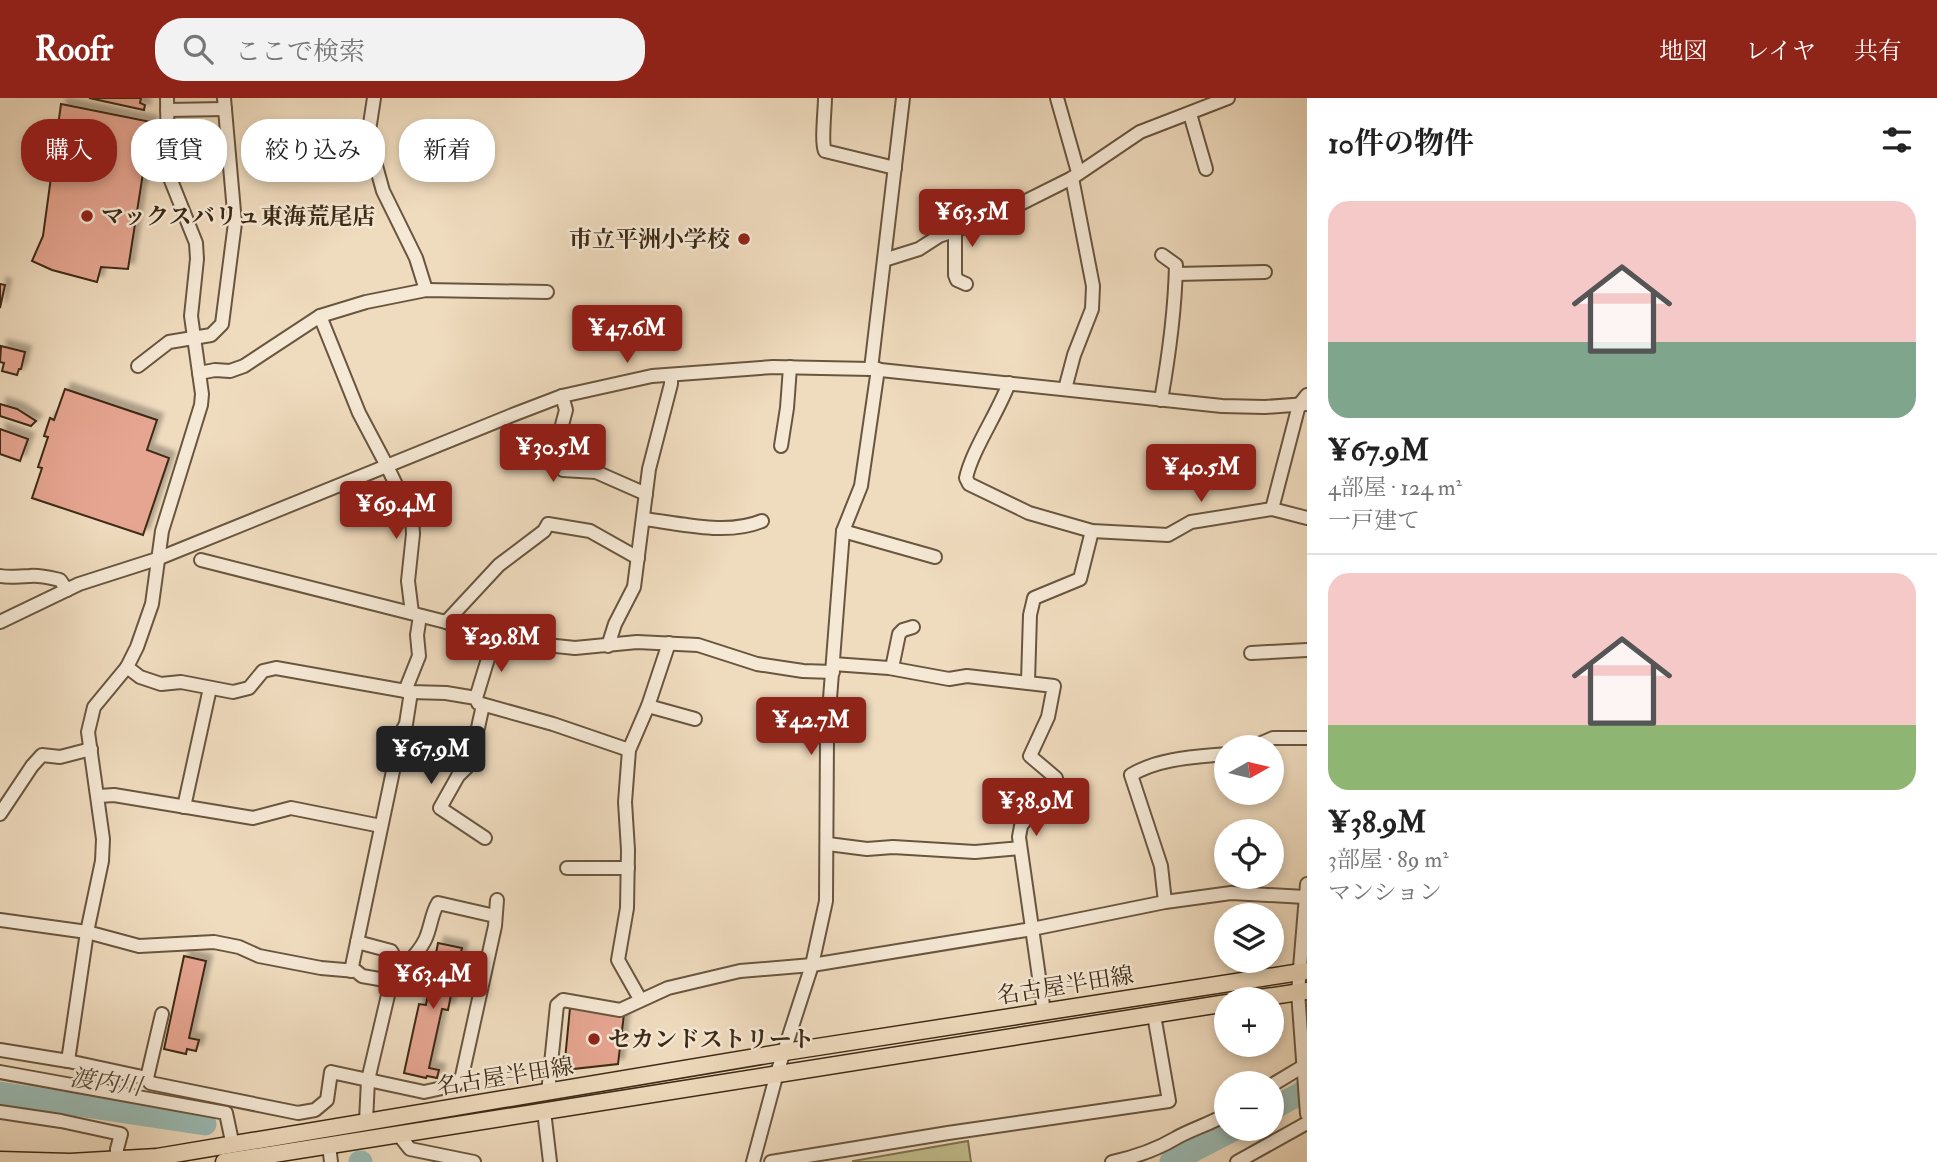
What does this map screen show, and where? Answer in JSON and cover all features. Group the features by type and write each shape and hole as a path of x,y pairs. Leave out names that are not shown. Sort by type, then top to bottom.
{"main road":[{"name":"名古屋半田線","path":"0,1160 42,1162 157,1157 233,1146 366,1121 785,1052 1303,971"},
{"path":"1284,994 1303,991"},
{"name":"名古屋半田線","path":"224,1162 330,1154 398,1134 1214,1005"}],"street":[{"path":"371,119 374,98"},
{"path":"825,98 822,146 825,151 895,167"},
{"path":"753,1162 777,1073 812,965 826,901 827,737 843,531 861,486 903,98"},
{"path":"1057,98 1075,175 1080,227 1093,286 1092,309 1074,355 1065,389"},
{"path":"884,260 919,249 939,236 994,217 1075,175 1130,137 1227,98"},
{"path":"68,1061 87,932 102,862 99,796 88,732 94,707 127,667 137,647 152,604 162,531 199,414 202,394 193,338 191,316 196,243 170,178 167,104 225,103 235,223 222,324 211,335 193,338 169,342 138,366"},
{"path":"1190,114 1206,170"},
{"path":"381,182 416,258 426,290"},
{"path":"955,230 955,275 957,280 966,284"},
{"path":"1161,400 1170,353 1176,274 1176,265 1162,255"},
{"path":"1176,274 1265,272"},
{"path":"199,373 230,371 244,366 320,316 366,302 426,290 547,292"},
{"path":"320,316 359,413 387,466 413,525 408,581 416,614 419,656 408,691 406,724 401,733 351,971"},
{"path":"781,446 788,408 790,367"},
{"path":"0,622 67,590 157,559 562,396 652,376 790,367 874,369 1222,406 1304,401 1272,509"},
{"path":"608,646 615,624 634,587 649,469 671,375"},
{"path":"1009,383 1002,404 966,478 969,484 1029,513 1092,531 1168,534 1191,522 1272,509 1307,518"},
{"path":"562,396 566,410 553,459 563,470 596,472 646,494"},
{"path":"643,519 716,528 749,527 762,521"},
{"path":"446,622 499,565 544,531 548,524 590,531 638,558"},
{"path":"843,531 935,557"},
{"path":"1028,681 1030,615 1034,598 1080,579 1092,531"},
{"path":"201,560 446,622 494,639 575,648 637,642 698,645 774,667 892,668 949,679 967,676 1054,686 1048,717 1030,756 1056,779 1021,825 1020,848 1044,1012"},
{"path":"0,576 15,579 44,576 60,580 67,590"},
{"path":"892,668 900,634 903,629 913,627"},
{"path":"485,838 440,808 458,776 470,764 479,701 494,639"},
{"path":"640,999 618,960 627,908 625,802 629,750 648,706 669,643"},
{"path":"1251,653 1307,650"},
{"path":"127,667 140,677 161,684 181,682 233,692 249,688 263,671 276,668 408,691 446,693 553,724 629,750"},
{"path":"184,807 210,688"},
{"path":"648,706 695,719"},
{"path":"1284,738 1307,738"},
{"path":"0,814 42,755 61,757 91,749"},
{"path":"1165,902 1161,866 1131,775 1142,768 1177,759 1214,755"},
{"path":"99,796 114,795 253,818 291,808 381,827"},
{"path":"828,844 867,849 893,847 975,852 1020,848"},
{"path":"567,867 628,868"},
{"path":"548,1093 557,1005 563,1000 620,1010 668,988 740,971 812,965 1032,929 1165,902 1231,893 1306,890 1303,991 1307,1113"},
{"path":"162,1014 147,1078 150,1083 298,1113 315,1110 327,1100 331,1072 424,1092 450,1088 459,1082 489,953 496,900"},
{"path":"0,920 87,932 139,946 214,942 239,947 260,956 351,971 362,976 386,980 418,952 425,941 433,911 438,903 495,916"},
{"path":"357,942 391,951 395,958 405,965"},
{"path":"366,1121 368,1080 389,991 386,980"},
{"path":"771,1162 1169,1101 1154,1015"},
{"path":"0,1050 147,1078"},
{"path":"1284,1079 1305,1069"},
{"path":"0,1072 226,1113 233,1146"},
{"path":"544,1111 550,1162"},
{"path":"0,1112 121,1134 117,1159"},
{"path":"1112,1162 1163,1147 1176,1138 1214,1122"},
{"path":"1237,1162 1307,1123"},
{"path":"398,1134 410,1149 474,1162"}],"shaded area":[{"path":"968,1141 971,1162 853,1162 853,1161"}],"building":[{"path":"89,98 141,98 140,103 145,105 144,110"},
{"path":"61,104 136,119 131,119 131,182 142,182 128,269 101,267 97,282 52,270 32,261 43,236 50,182 117,182 117,119 59,119"},
{"path":"0,284 5,285 0,308"},
{"path":"1,346 25,352 17,375 2,371 4,363 0,362"},
{"path":"65,389 157,420 147,450 169,458 143,535 32,498 48,437 44,436 50,418 54,420"},
{"path":"0,404 17,409 36,421 31,426 0,416"},
{"path":"0,429 28,439 20,461 0,454"},
{"path":"438,943 462,948 455,977 464,979 463,987 453,985 448,1010 442,1009 429,1068 439,1070 437,1078 426,1078 404,1073 419,1004 426,1005"},
{"path":"184,956 206,961 189,1038 199,1040 196,1051 187,1049 186,1054 164,1049"},
{"name":"セカンドストリート","path":"570,1008 624,1014 618,1064 564,1070"}],"waterway":[{"name":"渡内川","path":"1284,1102 1307,1090"},
{"name":"渡内川","path":"0,1093 205,1124"},
{"name":"渡内川","path":"1171,1162 1214,1140"}],"place":[{"name":"マックスバリュ東海荒尾店","path":"87,216"},
{"name":"市立平洲小学校","path":"744,239"},
{"name":"セカンドストリート","path":"594,1039"}]}
